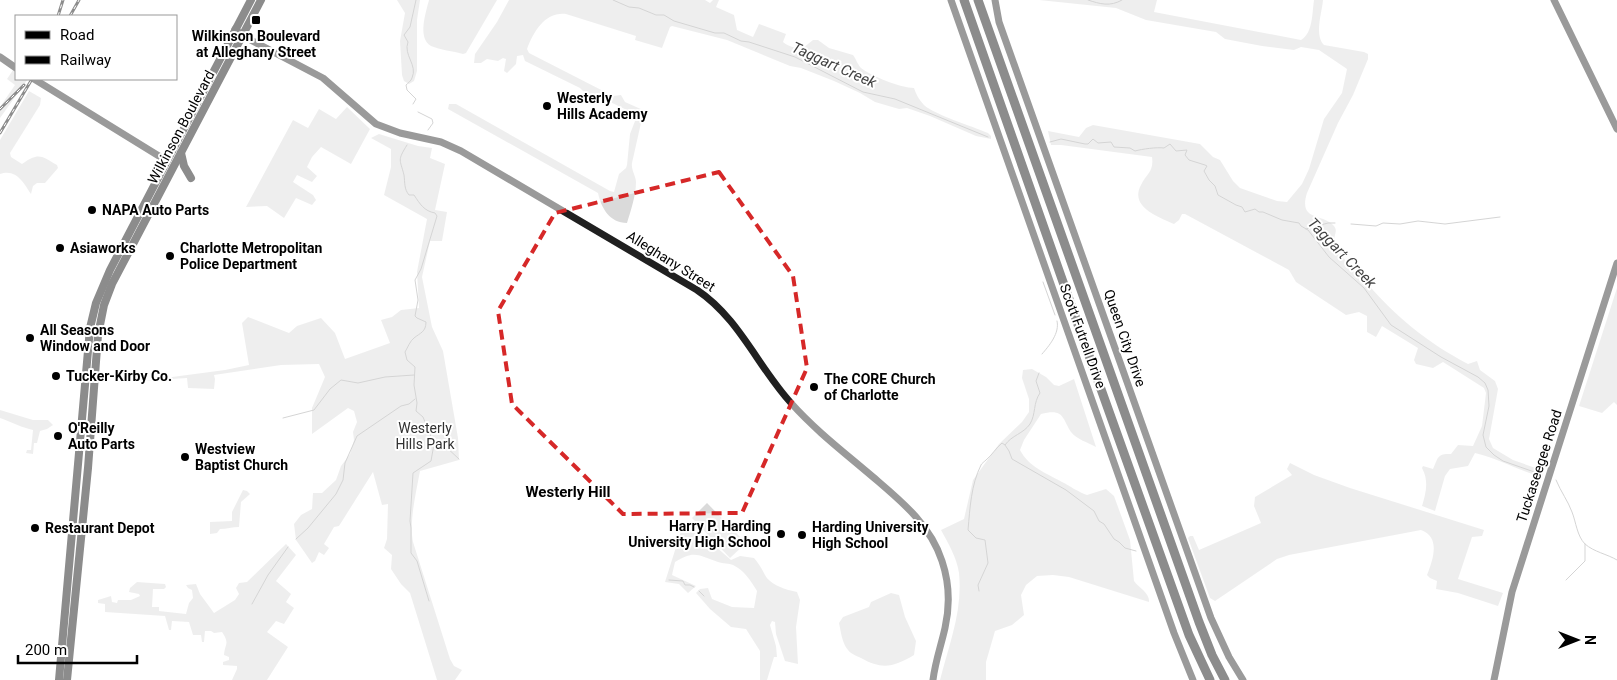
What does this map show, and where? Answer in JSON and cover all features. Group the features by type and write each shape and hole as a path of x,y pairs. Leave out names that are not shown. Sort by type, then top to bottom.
{"highway":[{"path":"964,0 1190,635 1203,680"},
{"path":"978,0 1202,630 1225,680"},
{"path":"1190,635 1210,680"}],"main road":[{"name":"Wilkinson Boulevard","path":"59,680 92,317 104,281 251,0"},
{"name":"Wilkinson Boulevard","path":"67,680 101,318 112,284 261,0"},
{"path":"181,153 184,166 191,178"}],"street":[{"name":"Scott Futrell Drive","path":"951,0 1171,624 1193,680"},
{"name":"Queen City Drive","path":"995,0 999,22 1212,618 1229,657 1244,680"},
{"path":"1554,0 1617,130"},
{"name":"Alleghany Street","path":"235,29 243,36 323,78 376,124 400,134 442,142 460,150 697,290 716,304 729,318 790,403 818,431 912,511 933,539 945,570 948,605 945,629 933,680"},
{"path":"0,57 15,67"},
{"path":"36,80 168,161"},
{"name":"Tuckaseegee Road","path":"1494,680 1512,592 1617,263"}],"highlighted area":[{"path":"719,172 793,276 807,368 742,513 623,514 512,404 498,311 555,213"}],"green space":[{"path":"397,0 420,0 417,20 417,71 414,81 409,84 404,81 402,75 400,41 405,13"},
{"path":"429,0 497,0 466,53 463,54 431,46 427,42 423,31"},
{"path":"509,0 705,0 710,3 713,0 719,0 716,7 734,15 737,30 753,37 759,24 786,34 783,42 790,46 803,48 813,40 818,40 829,48 853,55 860,67 866,71 894,84 914,88 921,101 929,109 988,133 991,139 976,136 907,108 899,109 875,102 834,81 801,68 790,66 727,40 672,26 662,48 635,40 636,36 566,14 552,16 546,19 537,29 527,49 529,53 613,96 621,95 625,102 643,110 632,163 636,182 634,197 627,223 621,222 607,214 601,204 598,193 448,109 449,104 456,104 614,192 619,174 627,165 630,134 635,121 633,113 604,99 590,98 580,88 525,61 523,55 517,56 516,64 507,73 504,71 506,59 503,58 498,61 487,59 481,63 474,63 475,54 497,22"},
{"path":"1039,0 1157,0 1154,12 1301,40 1310,28 1314,0 1323,0 1319,36 1324,45 1364,52 1368,54 1368,59 1307,193 1306,209 1313,216 1324,219 1334,226 1336,231 1334,241 1343,258 1400,317 1452,355 1468,364 1477,361 1480,370 1495,381 1498,389 1489,439 1493,448 1513,460 1544,471 1542,477 1475,453 1468,466 1450,469 1445,476 1435,511 1422,506 1426,487 1423,466 1433,469 1440,455 1451,454 1458,445 1473,446 1482,426 1486,393 1484,388 1443,362 1433,368 1416,364 1414,360 1418,348 1382,326 1376,337 1367,332 1367,316 1359,312 1346,315 1296,282 1289,270 1185,214 1182,214 1174,224 1147,210 1142,205 1138,193 1151,169 1152,157 1051,145 1048,131 1079,137 1086,128 1093,125 1200,144 1213,157 1220,160 1233,181 1240,188 1277,201 1287,202 1302,184 1309,169 1324,119 1342,93 1347,69 1319,50 1301,47 1294,50 1262,46 1225,39 1216,32 1146,20 1116,8"},
{"path":"13,70 15,71 15,80 27,80 0,118 0,107 15,85 7,79"},
{"path":"29,91 41,98 40,105 10,153 11,157 22,164 32,158 40,157 57,165 58,168 45,183 37,183 33,186 31,194 15,175 11,173 0,174 0,140"},
{"path":"347,107 370,129 351,164 321,147 312,157 307,167 317,176 312,182 297,175 293,182 313,195 316,200 312,205 296,198 284,218 267,206 246,207 293,120 308,128 319,109 336,119"},
{"name":"Westerly Hills Park","path":"379,134 418,146 432,148 430,158 445,164 435,210 447,212 442,241 430,241 422,277 432,327 443,351 458,438 459,460 420,471 412,534 450,659 454,666 462,670 455,680 437,680 410,593 391,569 392,555 384,548 387,539 388,504 382,505 373,472 339,526 334,527 324,544 329,548 324,555 319,552 312,563 296,540 294,524 301,515 312,509 313,493 322,493 336,480 341,466 350,454 354,440 353,432 357,422 354,411 348,408 312,434 312,408 325,377 319,364 281,365 214,375 214,389 188,388 187,378 142,381 249,365 242,323 248,317 289,333 297,326 321,318 335,333 345,359 390,343 381,320 392,317 401,310 419,308 417,272 427,219 384,195 391,167 391,149 371,138"},
{"path":"1617,288 1617,405 1614,402 1602,413 1579,406"},
{"path":"1032,369 1046,377 1054,385 1059,386 1074,379 1096,447 1073,434 1058,413 1049,412 1041,414 1024,440 1020,450 1028,461 1038,469 1080,492 1087,495 1106,489 1114,496 1130,540 1134,581 1146,593 1149,602 1069,577 1037,576 1026,585 1021,595 1024,615 1012,625 995,631 986,662 986,680 940,680 957,614 960,587 956,562 941,530 964,519 973,480 999,444 1022,422 1029,412 1029,399 1022,378 1023,370"},
{"path":"0,410 33,420 48,420 53,425 40,431 37,443 34,443 33,454 26,453 27,450 31,450 33,430 0,418"},
{"path":"1290,463 1314,475 1350,488 1484,530 1482,536 1472,537 1458,579 1503,593 1498,606 1458,593 1436,589 1437,581 1427,575 1433,556 1433,543 1427,533 1421,530 1289,555 1277,559 1215,601 1210,598 1188,538 1193,536 1199,550 1261,523 1254,506 1255,497 1292,475 1287,469"},
{"path":"243,490 250,494 241,502 239,527 220,529 217,533 210,534 210,522 232,521 232,512"},
{"path":"707,503 746,543 730,558 692,518"},
{"path":"682,528 706,538 731,560 740,556 754,558 767,579 797,592 800,600 796,627 798,664 785,661 776,634 775,622 772,621 770,625 777,657 774,657 767,680 760,680 760,651 746,629 731,627 710,609 696,593 700,589 708,588 712,599 732,607 754,608 757,591 747,576 737,567 701,556 687,556 675,562 672,575 696,586 688,593 679,584 665,582"},
{"path":"286,544 296,555 276,581 291,594 286,602 294,608 284,624 276,621 267,632 288,647 267,680 232,680 237,666 223,665 223,662 229,660 229,657 224,655 226,641 222,632 205,631 204,642 202,642 201,635 193,635 189,622 172,621 171,630 169,630 165,616 105,612 105,604 98,603 98,600 111,596 112,602 117,603 118,600 131,600 140,596 139,594 129,592 130,588 137,582 165,584 166,587 164,589 153,589 152,607 159,607 159,611 186,614 189,603 193,598 192,590 186,585 196,584 200,594 214,613 235,600 239,594 236,588 239,583 247,582"},
{"path":"891,593 899,595 905,617 916,641 914,655 888,666 868,662 849,651 843,641 839,623 843,617 869,607 871,602"}],"waterway":[{"path":"413,104 416,99 407,90 406,85 412,79 413,69 407,51 408,42 404,35 410,27 416,0"},
{"name":"Taggart Creek","path":"613,0 629,7 639,8 656,15 664,15 674,21 715,33 724,33 741,41 795,57 863,92 895,99 988,137"},
{"path":"1088,0 1101,4 1122,0"},
{"path":"418,112 432,119 433,123 428,130"},
{"name":"Taggart Creek","path":"1050,142 1061,139 1088,144 1093,139 1098,143 1111,142 1114,147 1130,148 1135,151 1164,148 1170,144 1176,151 1187,150 1185,155 1189,160 1207,166 1204,171 1215,186 1218,195 1242,207 1245,212 1255,209 1282,220 1299,223 1308,230 1329,257 1364,288 1391,325 1485,383 1488,390 1489,406 1483,435 1486,447 1503,461 1540,474"},
{"path":"407,145 400,160 406,190 409,195 414,195 425,209 435,213 437,216 421,269 415,280 418,300 415,316 426,322 426,325 422,332 411,341 405,352 407,360 415,367 416,411 423,417 434,444 431,461 413,473 410,521 411,553 417,561 429,601"},
{"path":"1351,224 1376,226 1383,223 1400,224 1418,221 1445,224 1500,217"},
{"path":"1306,229 1335,223"},
{"path":"1043,282 1055,315"},
{"path":"1042,354 1055,335 1058,326 1057,321"},
{"path":"979,591 978,585 988,563 985,540 976,538 968,530 971,497 975,480 981,465 1000,445 1002,443 1005,445 1030,424 1040,393 1036,381 1039,373"},
{"path":"283,418 314,410 330,389 341,380 358,383 385,377 414,375"},
{"path":"296,539 308,528 336,494 343,480 345,463 357,436 401,406 409,404 415,399"},
{"path":"435,444 445,446 459,459"},
{"path":"1005,445 1012,459 1066,490 1094,511 1099,521 1104,524 1114,539 1125,548 1136,551"},
{"name":"Taggart Creek","path":"1556,480 1570,508 1582,541 1592,549 1617,560"},
{"path":"1566,580 1585,561 1585,544"},
{"path":"252,604 268,575 288,547"},
{"path":"669,580 683,581 685,585 694,587"},
{"path":"699,591 704,596"}],"railway":[{"path":"58,15 63,0"},
{"path":"71,15 79,0"},
{"path":"0,133 31,80"},
{"path":"0,109 24,85"}],"place":[{"name":"Wilkinson Boulevard at Alleghany Street","path":"256,20"},
{"name":"Westerly Hills Academy","path":"547,106"},
{"name":"NAPA Auto Parts","path":"92,210"},
{"name":"Asiaworks","path":"60,248"},
{"name":"Charlotte Metropolitan Police Department","path":"170,256"},
{"name":"All Seasons Window and Door","path":"30,338"},
{"name":"Tucker-Kirby Co.","path":"56,376"},
{"name":"The CORE Church of Charlotte","path":"814,387"},
{"name":"O'Reilly Auto Parts","path":"58,436"},
{"name":"Westview Baptist Church","path":"185,457"},
{"name":"Restaurant Depot","path":"35,528"},
{"name":"Harry P. Harding University High School","path":"781,534"},
{"name":"Harding University High School","path":"802,535"}],"district":[{"name":"Westerly Hill","path":"568,492"}]}
